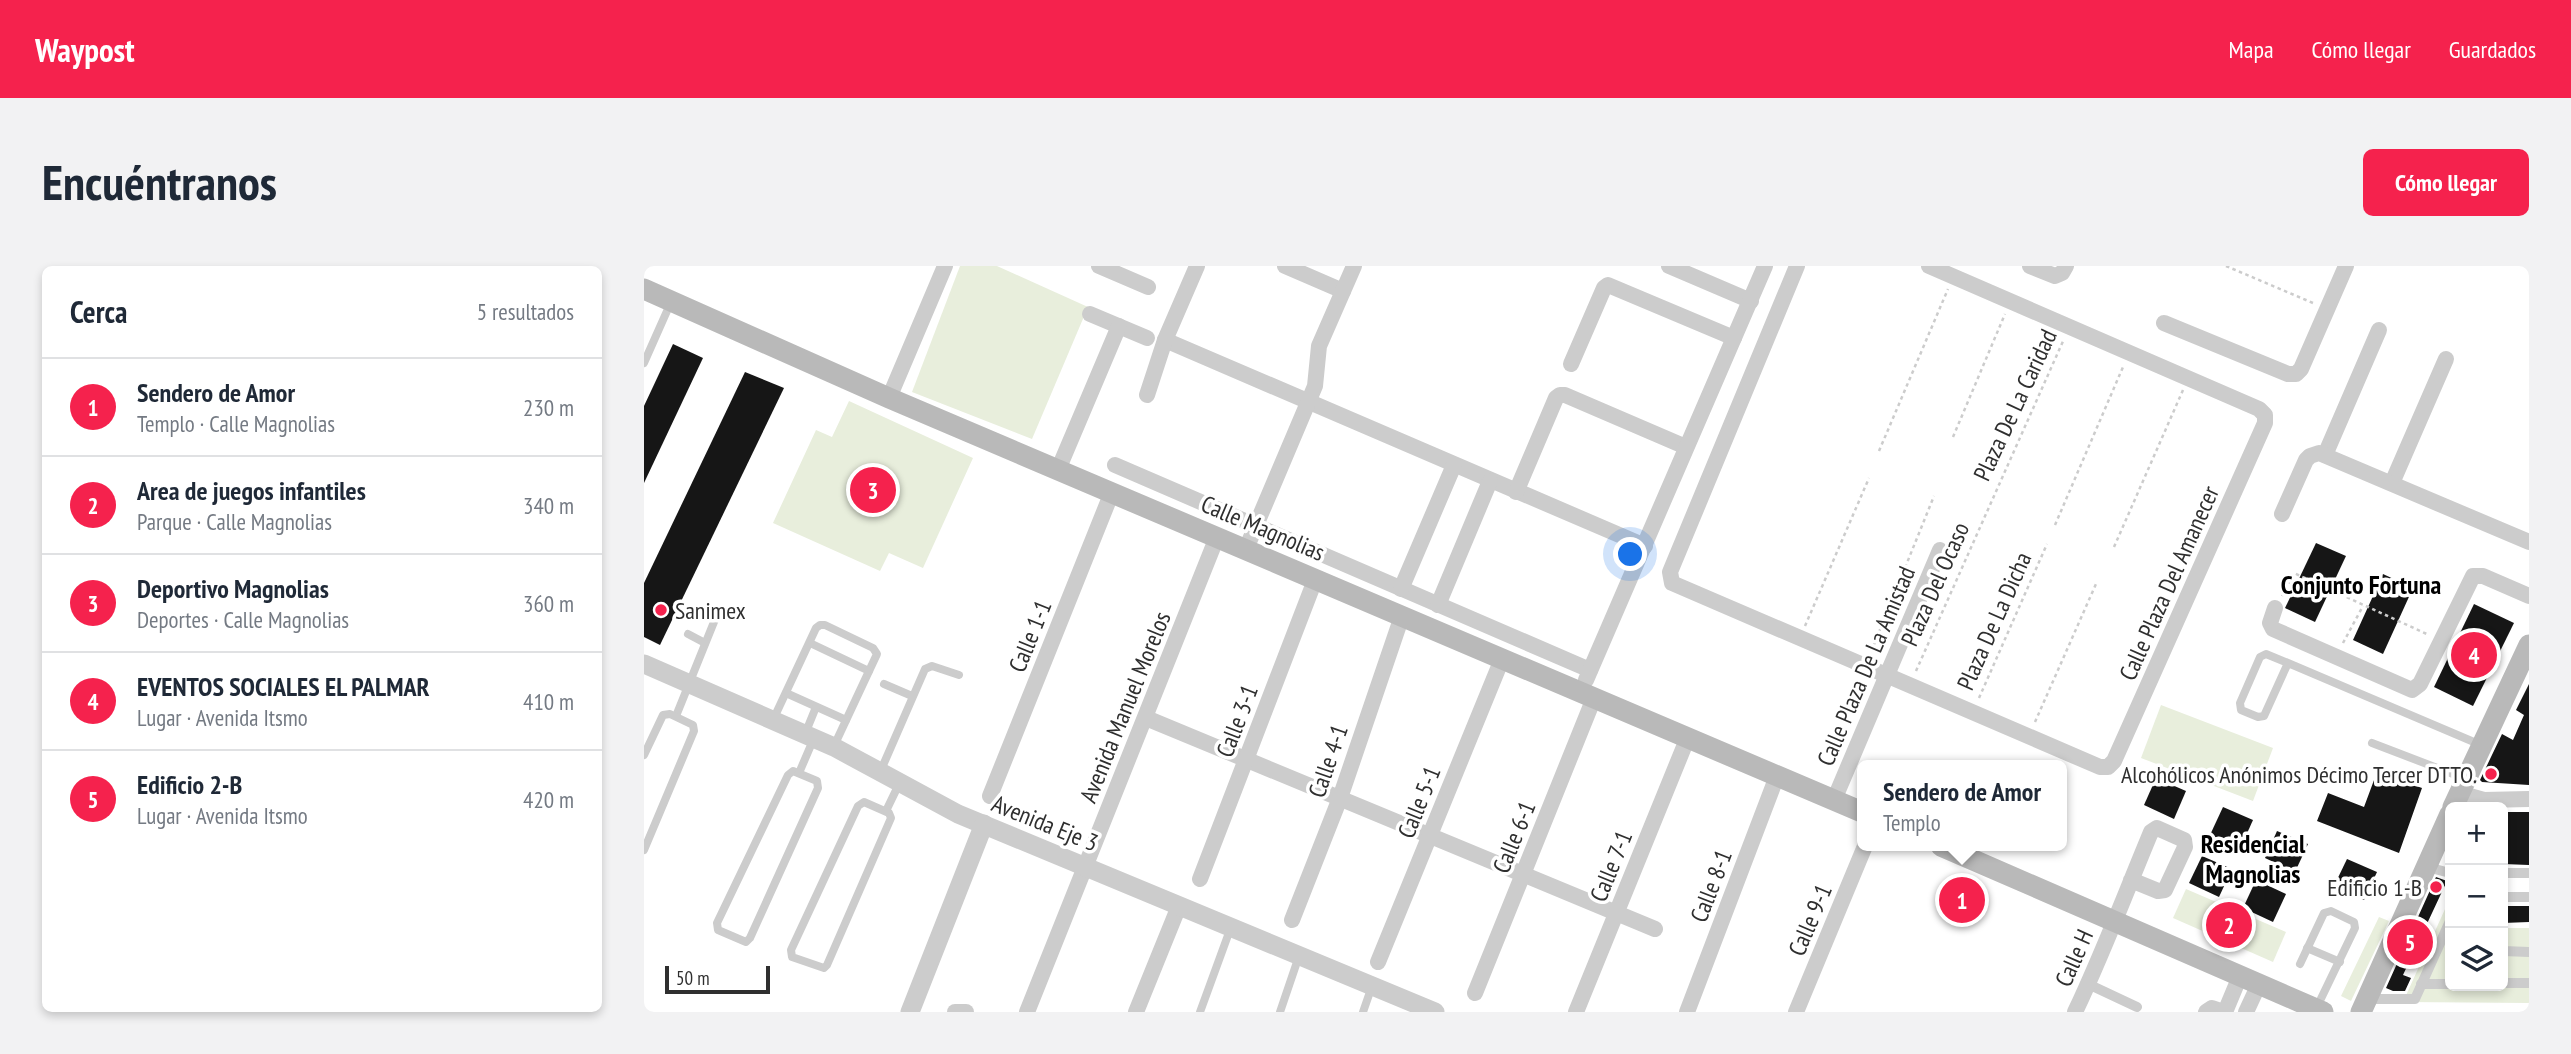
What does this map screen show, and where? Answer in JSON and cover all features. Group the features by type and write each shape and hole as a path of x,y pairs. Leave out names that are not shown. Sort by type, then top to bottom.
{"main road":[{"name":"Calle Magnolias","path":"644,289 889,398 1857,810"},
{"path":"2460,793 2529,645"},
{"path":"2364,1005 2445,826"},
{"path":"1952,851 2320,1011"}],"street":[{"path":"889,398 945,266"},
{"path":"1100,266 1148,287"},
{"path":"1147,395 1165,340 1197,266"},
{"path":"1285,266 1343,291"},
{"path":"1246,550 1317,380 1319,346 1354,266"},
{"path":"1669,266 1751,301"},
{"name":"Calle 6-1","path":"1475,993 1523,876 1588,695 1590,670 1765,266"},
{"path":"1797,266 1669,575 1675,585 1866,664 2028,736"},
{"path":"1929,266 2189,377"},
{"path":"2030,266 2055,276 2063,273 2066,266"},
{"path":"2164,323 2292,375 2301,369 2346,266"},
{"path":"1571,364 1604,288 1608,285 1734,338"},
{"path":"1090,314 1147,338"},
{"path":"1058,470 1119,326"},
{"path":"2325,454 2379,330"},
{"path":"1165,340 1645,546"},
{"path":"2392,483 2446,359"},
{"name":"Calle Plaza Del Amanecer","path":"2028,736 2108,767 2114,761 2131,724 2259,436 2265,415 2189,377"},
{"path":"1516,492 1556,398 1560,395 1686,447"},
{"path":"2282,514 2306,460 2314,454 2325,454 2529,542"},
{"path":"1115,465 1590,670"},
{"path":"1401,589 1454,465"},
{"path":"1438,605 1490,481"},
{"name":"Calle 1-1","path":"990,796 1112,492"},
{"name":"Avenida Manuel Morelos","path":"1027,1012 1217,537"},
{"name":"Calle Plaza De La Amistad","path":"1834,800 1940,550"},
{"path":"2276,608 2270,623 2273,629 2408,690 2415,690 2470,580 2476,575 2529,596"},
{"name":"Calle 3-1","path":"1200,879 1315,580"},
{"name":"Calle 4-1","path":"1292,920 1340,798 1402,616"},
{"name":"Calle 5-1","path":"1378,961 1502,659"},
{"name":"Avenida Eje 3","path":"644,664 834,747 881,770 938,804 1435,1012"},
{"path":"1146,718 1655,929"},
{"name":"Calle 7-1","path":"1576,1012 1688,737"},
{"name":"Calle 8-1","path":"1687,1012 1777,776"},
{"path":"2460,793 2484,800 2529,799"},
{"path":"909,1012 985,824"},
{"name":"Calle H","path":"2075,1012 2115,922 2131,880 2154,829 2185,842 2165,890 2160,892 2131,880"},
{"name":"Calle 9-1","path":"1796,1012 1863,851"},
{"path":"2427,867 2445,872"},
{"path":"2508,873 2529,873"},
{"path":"2508,897 2529,897"},
{"path":"1136,1012 1178,906"},
{"path":"2364,1005 2414,999 2447,928"},
{"path":"2438,948 2445,948"},
{"path":"2508,951 2529,952"},
{"path":"2207,1012 2212,1008 2225,1012 2250,980"},
{"path":"2246,1012 2250,980"},
{"path":"2508,984 2529,983"},
{"path":"2088,984 2137,1007"},
{"path":"2421,985 2445,984"},
{"path":"2395,1000 2396,1012"},
{"path":"955,1012 966,1012"}],"lane":[{"path":"644,363 671,301"},
{"path":"676,716 716,617"},
{"path":"773,720 818,626 822,625 873,648 877,654 834,747"},
{"path":"688,634 705,643"},
{"path":"810,643 869,671"},
{"path":"2288,663 2264,716 2258,717 2241,710 2240,703 2261,656 2268,654 2481,745"},
{"path":"881,770 923,672 928,667 936,667 959,676"},
{"path":"884,684 912,696"},
{"path":"786,694 846,720"},
{"path":"799,773 816,707"},
{"path":"644,755 663,715 676,716 693,725 694,731 644,850"},
{"path":"2372,743 2460,793"},
{"path":"793,771 799,773 817,781 818,788 750,938 746,942 741,941 718,930 717,923 788,775 793,771"},
{"path":"886,811 900,781"},
{"path":"864,802 886,811 891,814 891,818 827,965 822,969 794,958 791,950 858,806 864,802"},
{"path":"2300,964 2324,912 2328,911 2354,922 2356,926 2320,1011"},
{"path":"1200,1012 1231,927"},
{"path":"2308,948 2340,961"},
{"path":"1280,1012 1299,956"},
{"path":"1363,1012 1372,986"}],"path":[{"path":"2226,266 2328,309"},
{"path":"1879,451 1953,277"},
{"path":"1953,437 2011,301"},
{"name":"Plaza De La Caridad","path":"1991,499 2070,326"},
{"path":"2054,525 2130,352"},
{"path":"2114,547 2189,377"},
{"path":"1800,636 1869,478"},
{"path":"1866,664 1934,496"},
{"name":"Plaza Del Ocaso","path":"1910,684 1991,499"},
{"name":"Plaza De La Dicha","path":"1973,712 2047,544"},
{"path":"2276,608 2294,573 2441,641"},
{"path":"2028,736 2096,584"},
{"path":"2336,657 2363,606"}],"green space":[{"path":"960,266 997,266 1088,307 1032,439 912,392"},
{"path":"849,401 973,458 923,568 889,553 880,571 773,523 816,430 832,437"},
{"path":"2161,705 2273,748 2253,801 2141,758"},
{"path":"2186,889 2286,932 2273,962 2173,918"},
{"path":"2445,909 2445,991 2508,991 2508,928 2529,928 2529,1003 2403,1002"},
{"path":"2379,917 2389,921 2351,1001 2341,996"}],"building":[{"path":"673,344 703,358 644,483 644,406"},
{"path":"745,372 784,388 660,645 644,637 644,583"},
{"path":"2316,543 2346,556 2315,622 2285,608"},
{"path":"2383,574 2413,588 2383,654 2353,640"},
{"path":"2474,604 2514,623 2473,706 2434,687"},
{"path":"2529,684 2529,785 2482,782 2480,780 2502,734 2513,740 2524,715 2516,710"},
{"path":"2377,772 2422,788 2399,853 2317,821 2328,793 2364,807"},
{"path":"2156,778 2186,791 2174,819 2144,805"},
{"path":"2223,807 2253,820 2240,849 2210,835"},
{"path":"2508,812 2529,812 2529,865 2508,864"},
{"path":"2277,831 2308,844 2295,872 2265,858"},
{"path":"2202,856 2232,869 2219,897 2189,883"},
{"path":"2347,859 2377,872 2364,900 2334,886"},
{"path":"2436,877 2445,880 2403,975 2411,978 2405,991 2386,988"},
{"path":"2256,880 2286,894 2273,922 2243,908"},
{"path":"2508,906 2529,906 2529,922 2508,923"}],"place":[{"name":"Deportivo Magnolias","path":"873,490"},
{"name":"Sanimex","path":"661,610"},
{"name":"EVENTOS SOCIALES EL PALMAR","path":"2474,655"},
{"name":"Alcohólicos Anónimos Décimo Tercer DTTO.","path":"2491,774"},
{"name":"Edificio 1-B","path":"2436,887"},
{"name":"Sendero de Amor","path":"1962,900"},
{"name":"Area de juegos infantiles","path":"2229,925"},
{"name":"Edificio 2-B","path":"2410,942"}],"district":[{"name":"Conjunto Fortuna","path":"2361,584"},
{"name":"Residencial Magnolias","path":"2253,858"}]}
